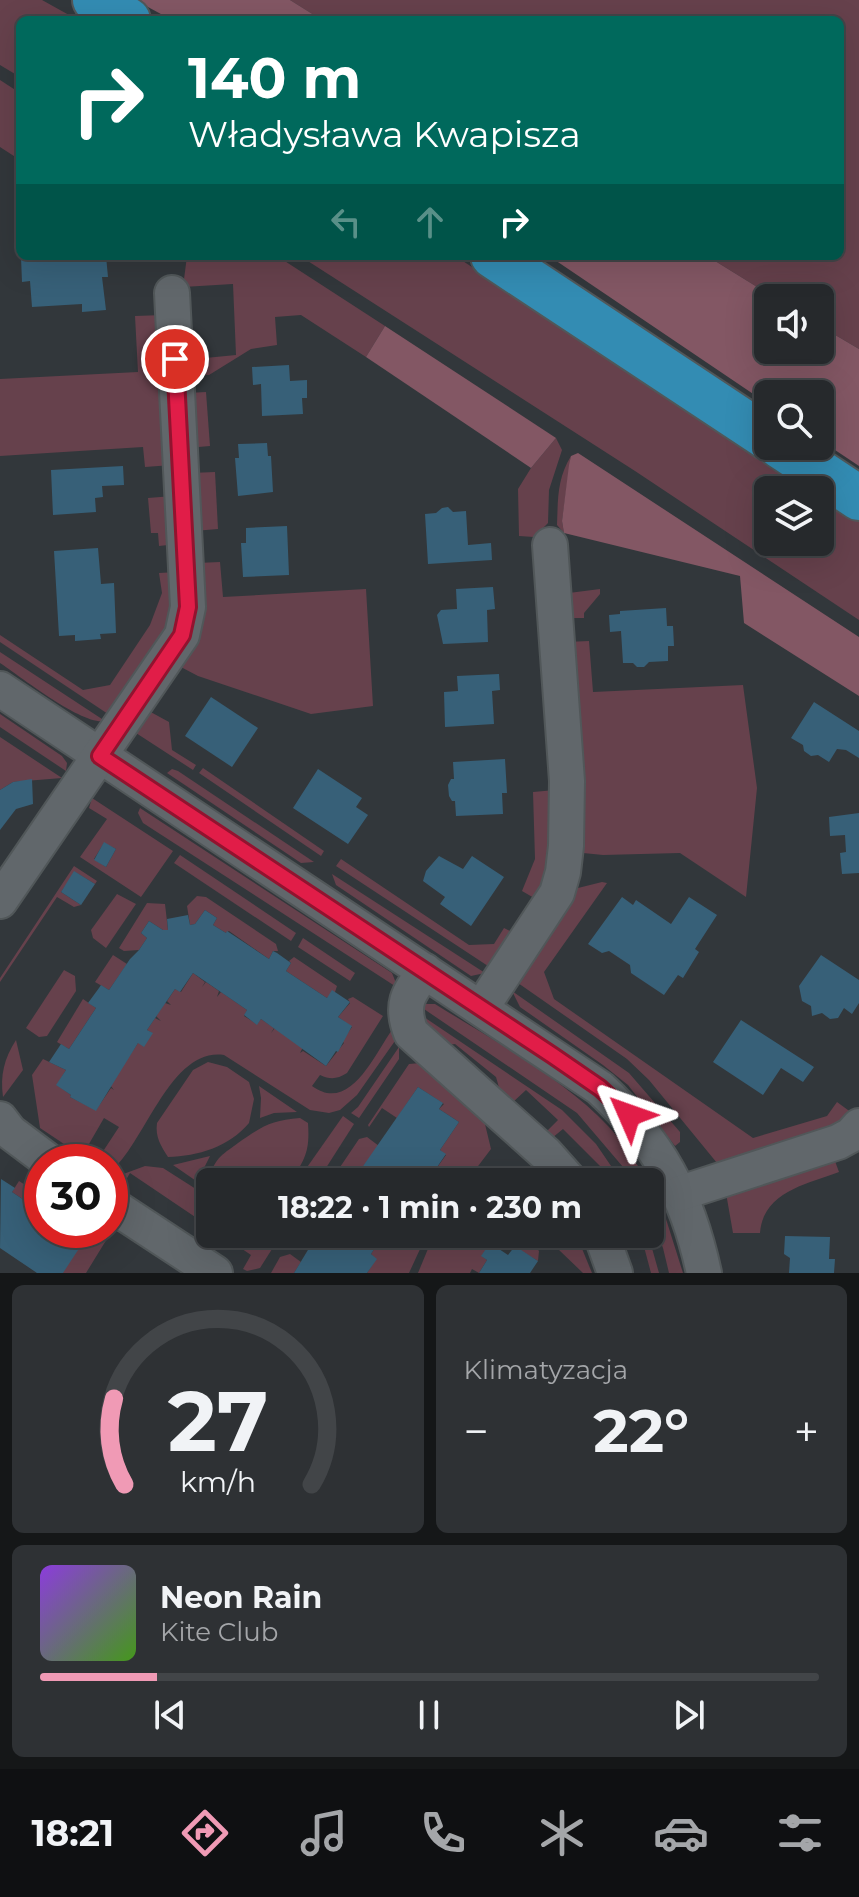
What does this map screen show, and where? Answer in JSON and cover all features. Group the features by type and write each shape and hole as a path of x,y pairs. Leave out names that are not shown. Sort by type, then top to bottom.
{"main road":[{"path":"95,0 121,16"},
{"path":"499,260 754,429"},
{"path":"801,460 859,498"}],"street":[{"path":"0,901 186,625 172,293"},
{"path":"482,1007 557,893 563,872 567,781 550,545"},
{"path":"0,689 482,1007 610,1097 647,1137 681,1193 704,1273"},
{"path":"425,971 405,1006 405,1018 411,1033 558,1168"},
{"path":"0,1119 10,1132 26,1144"},
{"path":"681,1193 838,1142 859,1126"},
{"path":"128,1216 215,1273"},
{"path":"606,1248 615,1273"}],"shaded area":[{"path":"0,0 42,0 71,16 16,16 16,75 0,65"},
{"path":"135,0 290,0 316,16 165,16"},
{"path":"290,0 859,0 859,349 834,334 834,284 754,285 713,260 844,260 844,16 316,16"},
{"path":"0,80 16,90 16,157 0,147"},
{"path":"186,260 283,260 385,326 366,357 301,315 275,317 277,345 251,349 209,375 183,374 190,361 195,359 236,355 233,284 183,287"},
{"path":"306,260 461,260 754,449 754,460 770,460 778,465 795,476 754,476 754,550"},
{"path":"555,260 713,260 754,285 754,364 834,364 834,334 859,349 859,466 834,449 834,380 754,380 754,395"},
{"path":"163,315 172,465 145,467 143,447 0,456 0,379 138,372 135,316"},
{"path":"385,326 556,438 531,468 366,357"},
{"path":"206,392 210,446 187,448 187,393"},
{"path":"556,438 562,450 549,490 548,523 534,537 519,536 518,489"},
{"path":"578,453 859,637 859,696 744,623 740,576 564,533 562,521 569,465 571,456"},
{"path":"571,456 562,521 564,533 557,525 558,498 563,473"},
{"path":"215,472 218,529 194,531 191,473"},
{"path":"173,496 177,544 159,546 158,533 151,533 148,498"},
{"path":"834,502 859,518 859,620 763,556 834,556"},
{"path":"220,562 223,597 366,589 373,706 311,714 198,676 179,666 197,563"},
{"path":"178,572 174,616 111,716 0,642 0,635 83,690 110,685 150,625 162,593 159,573"},
{"path":"600,589 600,594 584,613 584,618 567,618 561,594"},
{"path":"589,641 593,692 743,685 757,788 746,897 680,853 603,855 573,852 566,642"},
{"path":"0,652 105,721 82,716 52,699 0,663"},
{"path":"147,710 169,722 172,750 196,765 193,770 136,733"},
{"path":"0,714 62,756 67,763 66,771 0,727"},
{"path":"0,737 62,778 13,782 0,790"},
{"path":"203,768 324,851 321,856 199,773"},
{"path":"172,769 314,862 301,863 167,773"},
{"path":"555,790 541,902 522,891 535,859 533,792"},
{"path":"92,798 173,851 141,897 80,857 107,819 89,808","holes":["104,843 116,849 106,867 94,859"]},
{"path":"140,808 392,973 398,988 143,823 138,813"},
{"path":"180,855 296,933 291,941 174,863"},
{"path":"341,859 469,945 494,944 504,928 510,931 500,947 503,950 491,968 336,866"},
{"path":"74,866 97,881 95,884 75,872 61,892 81,905 74,907 57,897 0,982 0,978"},
{"path":"332,874 485,973 471,976 336,885"},
{"path":"607,883 544,972 554,999 753,1138 827,1116 837,1102 852,1113 835,1127 717,1163 649,1080 627,1059 518,983 566,891"},
{"path":"117,894 136,904 106,948 93,938 91,930"},
{"path":"197,896 206,897 276,944 278,951 273,951 269,959 229,931 226,933 213,925 217,918 205,910 195,924 190,925 187,906"},
{"path":"147,903 165,904 168,930 149,921 141,933 147,938 139,950 124,951 119,948"},
{"path":"303,938 355,973 350,981 298,947"},
{"path":"113,955 127,964 109,990 95,982"},
{"path":"294,957 337,986 335,992 327,998 286,971"},
{"path":"64,970 75,976 76,991 47,1036 39,1037 26,1028"},
{"path":"193,973 205,982 202,987 206,982 219,991 217,997 221,992 247,1010 244,1016 257,1024 261,1019 274,1028 271,1033 275,1028 303,1047 300,1053 303,1051 326,1066 352,1027 338,1017 350,1003 348,999 353,997 383,1016 347,1073 334,1078 320,1075 312,1086 326,1093 338,1093 360,1078 392,1030 397,1038 357,1095 340,1110 329,1113 310,1110 224,1055 205,1057 188,1066 173,1081 128,1152 128,1144 108,1144 119,1127 104,1118 89,1144 64,1144 40,1128 32,1075 43,1059 66,1070 57,1085 70,1097 96,1110 111,1088 114,1090 110,1085 138,1043 152,1033 147,1030 155,1018 161,1021 156,1016 165,1003 171,1005 167,1001 175,989 181,992"},
{"path":"512,991 629,1073 680,1132 680,1142 675,1146 628,1085 520,1007"},
{"path":"83,999 96,1008 69,1049 57,1042"},
{"path":"435,1004 526,1060 571,1092 612,1131 638,1166 623,1167 577,1113 421,1007"},
{"path":"415,1011 562,1110 596,1144 612,1168 602,1168 563,1129 552,1138 545,1133 558,1120 526,1090 512,1103 502,1098 496,1077 455,1044 439,1046"},
{"path":"16,1040 23,1070 3,1097 4,1067"},
{"path":"399,1047 399,1059 359,1118 351,1113 358,1107"},
{"path":"208,1062 227,1067 249,1082 254,1099 249,1123 232,1138 212,1149 168,1157 158,1137 157,1123 193,1070"},
{"path":"421,1063 484,1120 491,1149 477,1168 437,1168 446,1155 440,1150 459,1122 439,1109 444,1104 418,1087 397,1118 382,1108 369,1127 409,1064"},
{"path":"259,1086 297,1112 274,1113 260,1118"},
{"path":"343,1116 354,1124 326,1168 307,1168"},
{"path":"300,1118 308,1123 307,1148 299,1168 214,1168 222,1155 238,1143 281,1120"},
{"path":"367,1137 379,1146 362,1168 339,1168 359,1139"},
{"path":"832,1153 839,1172 801,1186 778,1199 763,1219 760,1233 733,1233 726,1193"},
{"path":"210,1156 204,1168 196,1168 196,1181 173,1165"},
{"path":"145,1166 163,1168 196,1189 196,1218 130,1173 128,1176 128,1172"},
{"path":"19,1181 24,1184 24,1200 12,1192"},
{"path":"664,1215 683,1273 669,1273 663,1248"},
{"path":"65,1248 101,1248 86,1273 63,1273"},
{"path":"241,1248 273,1248 260,1268 247,1271 243,1269 251,1255"},
{"path":"375,1248 421,1248 409,1273 367,1273 376,1259 371,1254"},
{"path":"428,1248 487,1248 482,1256 487,1260 479,1273 472,1269 470,1273 418,1273"},
{"path":"515,1248 536,1248 538,1261"},
{"path":"582,1248 592,1273 583,1273 558,1249"},
{"path":"644,1248 652,1248 659,1273 651,1273"},
{"path":"290,1254 301,1262 294,1273 271,1273 280,1257"}],"building":[{"path":"21,260 106,260 108,277 102,277 106,310 82,312 82,304 32,307 30,281 22,282"},
{"path":"289,365 290,381 307,380 307,398 302,398 303,414 262,416 261,384 253,385 252,367"},
{"path":"267,443 273,492 238,496 235,458 239,458 238,444"},
{"path":"123,466 124,485 102,486 103,497 95,498 96,512 53,515 51,470"},
{"path":"448,507 453,512 466,511 468,545 491,543 492,560 428,564 425,514"},
{"path":"287,526 289,575 243,577 241,543 246,543 246,528"},
{"path":"98,548 101,584 114,583 116,633 100,634 101,639 75,641 75,635 59,636 54,551"},
{"path":"493,587 495,609 487,610 488,642 443,644 437,615 441,610 457,609 456,589"},
{"path":"666,608 667,626 673,626 674,646 668,646 668,661 649,662 644,667 623,663 621,631 610,632 609,615 620,614 620,611"},
{"path":"499,674 500,690 492,691 494,724 445,727 444,692 458,691 457,676"},
{"path":"211,697 258,728 232,767 185,736"},
{"path":"814,702 859,731 859,758 846,750 837,749 829,762 818,755 811,756 804,751 803,745 791,738"},
{"path":"505,759 507,793 502,793 503,814 456,816 455,801 449,796 448,785 454,779 453,762"},
{"path":"318,769 362,798 356,807 368,815 348,844 293,808"},
{"path":"32,779 33,804 16,809 0,830 0,790 13,782"},
{"path":"859,813 859,873 842,874 840,853 846,852 845,835 830,836 829,817"},
{"path":"104,842 116,849 106,867 94,860"},
{"path":"439,856 463,869 472,856 504,877 471,926 440,904 445,897 423,881 426,871"},
{"path":"74,871 95,884 81,905 61,892"},
{"path":"622,897 633,905 636,900 671,924 689,897 717,915 695,949 699,952 683,978 678,975 664,995 631,973 630,965 609,951 602,953 588,944"},
{"path":"205,910 217,918 213,925 269,959 273,951 277,953 291,963 286,971 327,998 332,990 350,1002 338,1017 352,1026 338,1052 326,1066 261,1019 257,1025 244,1015 247,1010 193,973 180,992 175,989 147,1030 153,1033 144,1047 138,1043 96,1111 70,1097 56,1085 66,1070 49,1062 61,1044 69,1049 96,1008 88,1003 101,985 109,990 139,950 147,938 141,933 149,921 168,930 167,919 188,915 190,925 195,924"},
{"path":"821,955 859,980 859,1003 852,1014 844,1008 838,1018 830,1019 822,1013 812,1016 811,1006 802,1001 799,986"},
{"path":"741,1020 814,1067 803,1082 781,1068 763,1095 713,1062"},
{"path":"418,1087 443,1103 439,1109 459,1122 440,1150 446,1154 436,1168 362,1168"},
{"path":"1,1179 15,1188 12,1192 24,1200 24,1248 79,1248 63,1273 37,1273 0,1248"},
{"path":"785,1236 830,1237 829,1259 835,1259 834,1273 789,1273 790,1258 784,1254"},
{"path":"309,1248 375,1248 371,1254 377,1259 367,1273 294,1273"},
{"path":"487,1248 498,1248 508,1255 513,1248 518,1248 538,1261 530,1273 479,1273 487,1260 481,1256"}],"route":[{"path":"175,359 188,607 186,625 100,756 482,1007 600,1088 629,1115"}]}
